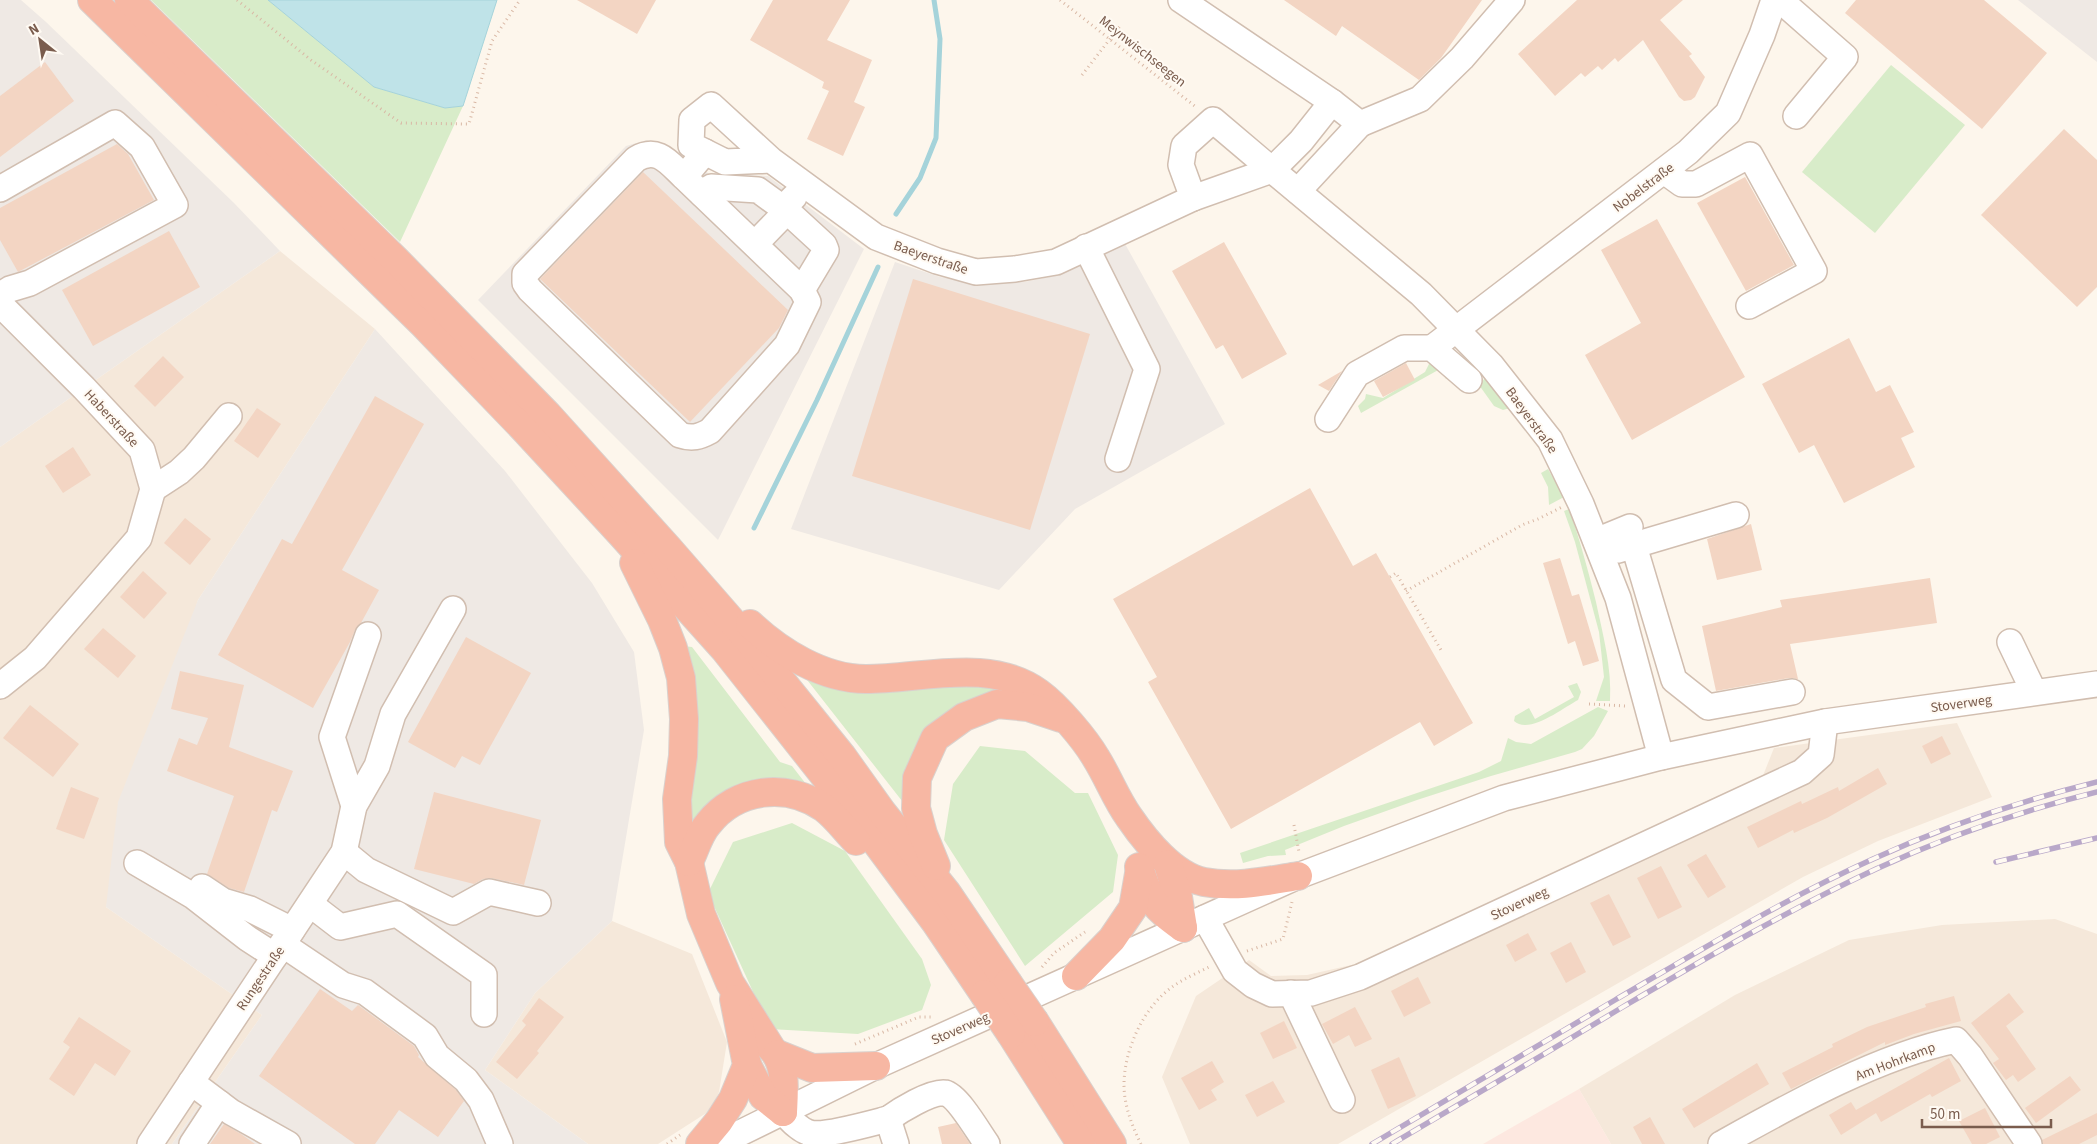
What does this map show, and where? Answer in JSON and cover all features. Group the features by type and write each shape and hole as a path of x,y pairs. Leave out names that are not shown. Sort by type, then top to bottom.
{"highway":[{"path":"92,0 424,325 524,429 725,650 861,822 936,923 1081,1144"},
{"path":"130,0 396,260 546,414 668,548 769,665 842,756 882,812 947,894 1035,1022 1112,1144"},
{"path":"621,534 662,620 673,648 681,678 684,719 683,756 677,799 678,842 689,862 701,914 730,983 771,1048 777,1054 812,1068 876,1066"},
{"path":"668,548 765,638 793,656 826,673 865,679 971,672 1007,677 1039,692 1081,736 1097,758 1128,817 1168,864 1175,869 1202,882 1233,886 1296,866"},
{"path":"947,894 922,834 916,808 917,778 935,738 964,717 997,704 1028,707 1067,720"},
{"path":"689,862 707,824 731,802 760,792 797,795 824,808 936,923"},
{"path":"1128,817 1148,894 1158,910 1194,923"},
{"path":"1168,864 1178,897 1194,923"},
{"path":"1076,976 1112,939 1133,908 1140,868"},
{"path":"730,983 747,1065 763,1096 783,1112"},
{"path":"777,1054 782,1074 783,1112"},
{"path":"700,1144 719,1122 733,1099 747,1065"}],"street":[{"path":"1181,0 1332,102 1360,124"},
{"path":"1298,191 1360,124 1420,99 1462,58 1512,0"},
{"name":"Nobelstraße","path":"1432,348 1688,152 1728,113 1762,35 1774,0"},
{"path":"1780,0 1845,57 1796,116"},
{"path":"1272,170 1302,140 1332,102"},
{"name":"Baeyerstraße","path":"771,160 724,162 691,145 692,120 711,105 771,160 876,237 937,261 976,272 1014,269 1056,262 1193,198 1272,170"},
{"path":"1193,198 1181,164 1184,146 1213,120"},
{"name":"Baeyerstraße","path":"1213,120 1421,294 1491,365 1550,440 1582,504 1618,598 1661,756"},
{"path":"0,189 115,123 142,147 175,205 30,283 10,289 0,295"},
{"path":"684,176 705,152"},
{"path":"653,153 663,158 684,176 802,290 808,302 787,345 710,431 698,437 688,438 680,435 525,283 525,274 636,159 644,154 653,153"},
{"path":"1664,171 1682,184 1696,184 1750,155 1814,271 1749,306"},
{"path":"755,244 787,211 790,201 806,185"},
{"path":"702,194 711,187 758,190 787,211 824,245 826,250 802,290"},
{"path":"1086,247 1147,369 1118,460"},
{"name":"Haberstraße","path":"0,304 84,388 142,450 153,489"},
{"path":"1328,418 1357,374 1404,348 1432,348 1469,380"},
{"path":"0,686 35,658 139,538 153,489 178,472 194,458 229,416"},
{"path":"1599,548 1632,536 1736,515"},
{"path":"1632,536 1674,680 1708,707 1792,692"},
{"path":"354,806 376,766 393,714 453,609"},
{"path":"354,806 332,737 368,635"},
{"path":"2010,642 2034,692"},
{"name":"Stoverweg","path":"718,1144 876,1066 1194,923 1296,866 1504,798 1661,756 1825,722 2097,684"},
{"name":"Stoverweg","path":"1194,923 1226,958 1235,971 1253,985 1272,994 1311,994 1360,977 1802,772 1821,755 1825,722"},
{"name":"Rungestraße","path":"150,1144 344,852 354,806"},
{"path":"344,852 366,870 453,912 489,892 538,903"},
{"path":"137,863 193,896 247,938 283,944"},
{"path":"200,886 223,900 250,909 283,944 343,985 365,992 425,1036 437,1056 466,1080 482,1100 500,1144"},
{"path":"310,904 340,927 397,914 484,975 484,1014"},
{"path":"1291,993 1342,1100"},
{"name":"Am Hohrkamp","path":"1722,1144 1789,1106 1881,1064 1943,1042 1956,1040 1970,1056 2029,1144"},
{"path":"191,1082 231,1112 288,1144"},
{"path":"783,1112 796,1126 809,1133 821,1134 888,1119 901,1109 935,1094 945,1093 956,1100 987,1144"},
{"path":"192,1144 219,1103"},
{"path":"888,1119 896,1144"}],"path":[{"path":"237,0 311,60 401,123 469,124 492,41 520,0"},
{"name":"Meynwischseegen","path":"1060,0 1213,120"},
{"path":"1082,75 1120,26"},
{"path":"1406,591 1522,525 1538,519 1569,502"},
{"path":"1390,577 1396,573 1440,650"},
{"path":"1141,1144 1131,1123 1124,1086 1129,1051 1148,1011 1172,987 1226,958 1283,939 1300,852 1294,825"}],"shaded area":[{"path":"0,0 21,0 46,22 234,203 280,251 0,447"},
{"path":"2018,0 2097,0 2097,62"},
{"path":"647,140 710,174 768,176 864,249 718,540 478,300 626,146"},
{"path":"1124,242 1225,424 1075,509 999,590 791,529 895,262 940,277 978,282 1024,282 1060,275"},
{"path":"280,251 375,329 198,600 106,907 262,1015 172,1144 0,1144 0,447"},
{"path":"375,329 505,471 592,583 634,652 644,730 612,921 535,993 485,1070 588,1144 172,1144 262,1015 106,907 118,802 198,600"},
{"path":"1957,723 1992,797 1878,841 1803,877 1338,1144 1190,1144 1162,1077 1196,996 1249,960 1271,976 1307,975 1369,961 1760,783 1774,748"},
{"path":"2055,919 2097,934 2097,1144 1611,1144 1579,1089 1735,995 1849,940 1942,925"},
{"path":"612,921 692,954 727,1042 719,1092 711,1110 658,1144 588,1144 485,1070 535,993"},
{"path":"1579,1089 1611,1144 1483,1144"}],"green space":[{"path":"151,0 268,0 374,87 445,108 463,106 400,242"},
{"path":"1891,65 1965,125 1875,233 1802,172"},
{"path":"1433,356 1450,377 1446,379 1440,369 1361,413 1358,406 1365,399 1366,394 1383,398 1425,372"},
{"path":"1485,378 1510,408 1503,410 1494,406 1479,385"},
{"path":"1548,469 1564,497 1549,505 1548,487 1541,473"},
{"path":"1569,509 1596,602 1608,664 1610,701 1596,701 1604,677 1599,632 1575,542 1564,511"},
{"path":"683,646 692,647 780,762 792,766 806,784 688,827"},
{"path":"804,676 946,681 1023,691 961,707 906,806"},
{"path":"1577,683 1581,692 1578,700 1564,709 1537,723 1528,725 1514,721 1515,716 1529,708 1535,719 1574,697 1568,686"},
{"path":"1598,707 1608,711 1594,736 1582,749 1491,776 1344,826 1285,850 1286,855 1268,856 1243,863 1240,853 1479,772 1501,761 1508,738 1516,742 1531,744"},
{"path":"980,746 1025,751 1075,793 1088,793 1118,855 1113,892 1025,966 944,840 953,784"},
{"path":"792,823 845,851 922,959 931,985 922,1010 858,1034 770,1029 708,893 733,842"}],"water":[{"path":"268,0 497,0 463,106 445,108 374,87"}],"building":[{"path":"577,0 656,0 637,34"},
{"path":"773,0 850,0 827,40 872,60 854,102 865,107 843,156 807,139 829,91 822,88 824,82 750,40"},
{"path":"1284,0 1482,0 1441,58 1419,80 1342,26 1336,36"},
{"path":"1577,0 1683,0 1660,20 1692,54 1689,56 1705,77 1695,97 1684,101 1679,97 1643,40 1618,62 1615,58 1602,70 1598,66 1585,77 1581,73 1555,96 1518,54"},
{"path":"1856,0 1984,0 2047,53 1982,129 1845,13"},
{"path":"45,62 74,101 0,157 0,96"},
{"path":"2064,129 2097,160 2097,287 2077,307 1981,215"},
{"path":"117,144 128,154 154,200 18,272 0,240 0,208"},
{"path":"643,172 788,310 779,328 690,422 540,279"},
{"path":"1745,177 1794,265 1746,291 1697,203"},
{"path":"1657,219 1745,377 1632,440 1585,355 1641,323 1601,250"},
{"path":"169,231 200,287 93,346 62,290"},
{"path":"1224,242 1287,354 1242,379 1223,345 1216,349 1172,271"},
{"path":"913,279 1090,334 1030,530 852,476"},
{"path":"1849,338 1876,392 1890,385 1914,432 1901,438 1915,467 1844,503 1814,445 1799,453 1762,384"},
{"path":"163,356 184,377 155,407 134,386"},
{"path":"1406,363 1415,380 1383,397 1374,381"},
{"path":"1342,371 1329,391 1318,385"},
{"path":"375,396 424,424 342,570 379,590 313,708 218,655 282,539 292,544"},
{"path":"257,408 281,424 258,458 234,441"},
{"path":"73,447 91,475 63,493 45,466"},
{"path":"1310,488 1353,566 1376,553 1473,723 1434,746 1420,722 1231,829 1148,682 1157,677 1113,599"},
{"path":"185,518 211,539 190,565 164,543"},
{"path":"1751,524 1762,570 1717,580 1707,539"},
{"path":"1560,558 1572,596 1579,594 1599,661 1583,666 1575,641 1568,644 1543,563"},
{"path":"143,571 167,593 144,619 120,597"},
{"path":"1930,578 1937,623 1790,644 1798,679 1789,678 1716,691 1702,626 1782,607 1780,600"},
{"path":"103,628 136,656 118,678 84,649"},
{"path":"466,637 531,673 480,765 462,756 455,768 408,742"},
{"path":"180,671 244,685 229,747 293,771 277,812 272,810 244,892 229,888 207,874 234,796 167,771 179,738 197,745 208,718 171,709"},
{"path":"30,705 79,744 53,777 3,738"},
{"path":"1942,736 1951,754 1931,764 1922,746"},
{"path":"1878,768 1887,784 1827,818 1794,833 1793,830 1758,848 1747,827 1801,801 1802,804 1838,787 1839,791"},
{"path":"71,787 99,798 84,839 56,829"},
{"path":"434,792 541,820 524,885 491,878 483,879 474,884 414,869"},
{"path":"1706,854 1726,887 1708,898 1687,865"},
{"path":"1661,866 1682,907 1658,919 1637,878"},
{"path":"1609,894 1631,937 1613,946 1590,903"},
{"path":"1528,933 1537,950 1515,962 1506,945"},
{"path":"1571,942 1586,972 1566,983 1550,953"},
{"path":"1418,977 1431,1003 1404,1017 1391,991"},
{"path":"320,989 352,1011 358,1005 414,1046 419,1055 418,1057 456,1090 464,1101 438,1137 399,1110 375,1144 355,1144 259,1076"},
{"path":"2009,993 2024,1012 2006,1026 2036,1069 2018,1082 2013,1075 2006,1080 1993,1063 1999,1059 1971,1023"},
{"path":"1954,996 1961,1021 1914,1034 1885,1045 1885,1042 1791,1089 1782,1073 1833,1047 1832,1044 1867,1027 1926,1007 1925,1004"},
{"path":"539,998 564,1017 537,1051 539,1053 517,1079 496,1062 526,1025 522,1021"},
{"path":"1355,1007 1372,1039 1355,1047 1349,1035 1333,1044 1322,1024"},
{"path":"79,1017 131,1051 115,1076 95,1063 74,1096 49,1079 70,1047 63,1042"},
{"path":"1284,1021 1297,1048 1273,1059 1260,1033"},
{"path":"1399,1057 1416,1096 1388,1109 1371,1070"},
{"path":"1949,1058 1961,1081 1932,1097 1930,1094 1881,1122 1876,1113 1841,1135 1829,1115 1851,1102 1856,1110"},
{"path":"1212,1061 1224,1082 1211,1090 1217,1100 1199,1110 1181,1078"},
{"path":"1757,1063 1769,1084 1694,1128 1682,1109"},
{"path":"2070,1076 2081,1090 2036,1123 2025,1108"},
{"path":"1273,1081 1285,1102 1257,1117 1245,1095"},
{"path":"1985,1108 2000,1137 1986,1144 1972,1144 1959,1121"},
{"path":"2097,1113 2097,1135 2079,1144 2043,1144 2042,1140"},
{"path":"1650,1117 1665,1144 1642,1144 1633,1127"},
{"path":"956,1123 970,1144 942,1144 938,1127"},
{"path":"224,1124 241,1134 255,1144 210,1144"}],"waterway":[{"path":"896,214 920,178 936,138 940,39 934,0"},
{"path":"754,528 817,400 878,267"}],"railway":[{"path":"1372,1144 1710,944 1807,891 1900,847 1955,825 2040,797 2097,782"},
{"path":"1392,1144 1683,971 1843,885 1903,857 1957,835 2040,807 2097,792"},
{"path":"1996,862 2097,838"}]}
